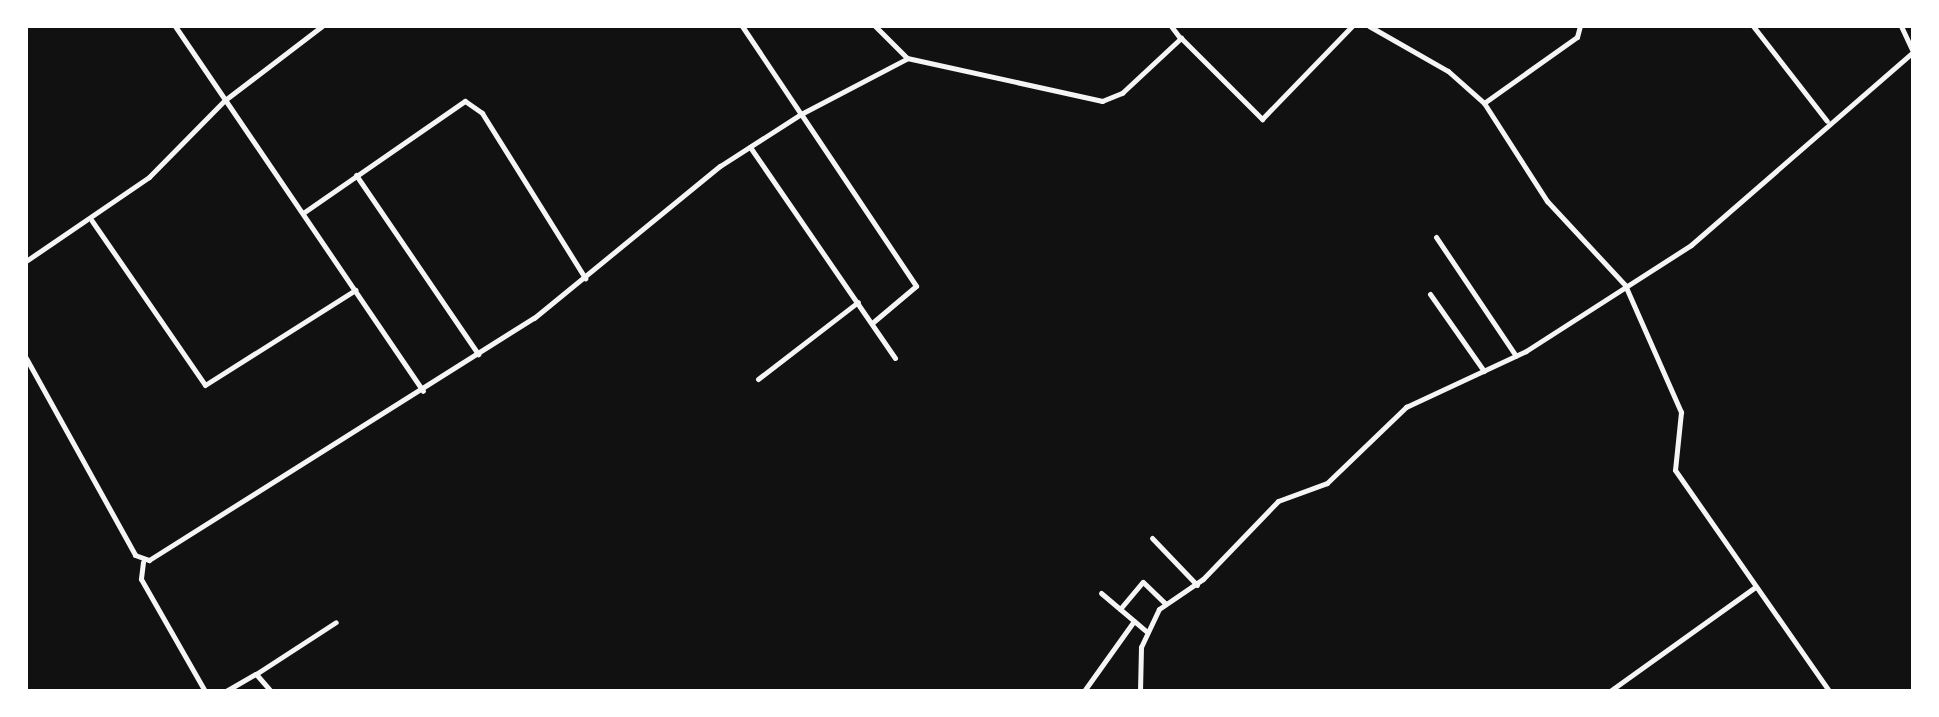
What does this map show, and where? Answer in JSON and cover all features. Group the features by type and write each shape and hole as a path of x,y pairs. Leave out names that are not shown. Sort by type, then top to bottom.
{"street":[{"path":"175,26 423,391"},
{"path":"26,261 92,221 149,177 225,100 322,26"},
{"path":"742,26 916,286 872,323"},
{"path":"875,26 907,58 1113,100 1181,38"},
{"path":"1171,26 1262,119 1352,26"},
{"path":"1369,26 1448,71 1484,103 1547,201 1625,285 1681,412 1675,470 1829,691"},
{"path":"1484,103 1577,37 1580,26"},
{"path":"1753,26 1827,121"},
{"path":"1140,691 1146,631 1165,603 1197,585 1278,501 1327,483 1406,407 1516,356 1722,223 1827,121 1913,52 1901,26"},
{"path":"143,562 423,391 478,354 585,278 750,147 801,114 907,58"},
{"path":"303,213 454,105 474,104 585,278"},
{"path":"750,147 895,358"},
{"path":"356,175 478,354"},
{"path":"92,221 205,385 355,290"},
{"path":"1436,237 1516,356"},
{"path":"1430,294 1484,371"},
{"path":"758,379 858,302"},
{"path":"26,358 143,562 141,579 205,691"},
{"path":"1152,538 1197,585"},
{"path":"1120,609 1143,582 1165,603"},
{"path":"1610,691 1755,587"},
{"path":"1101,593 1146,631"},
{"path":"1084,691 1134,621"},
{"path":"226,691 336,622"},
{"path":"256,674 271,691"}]}
